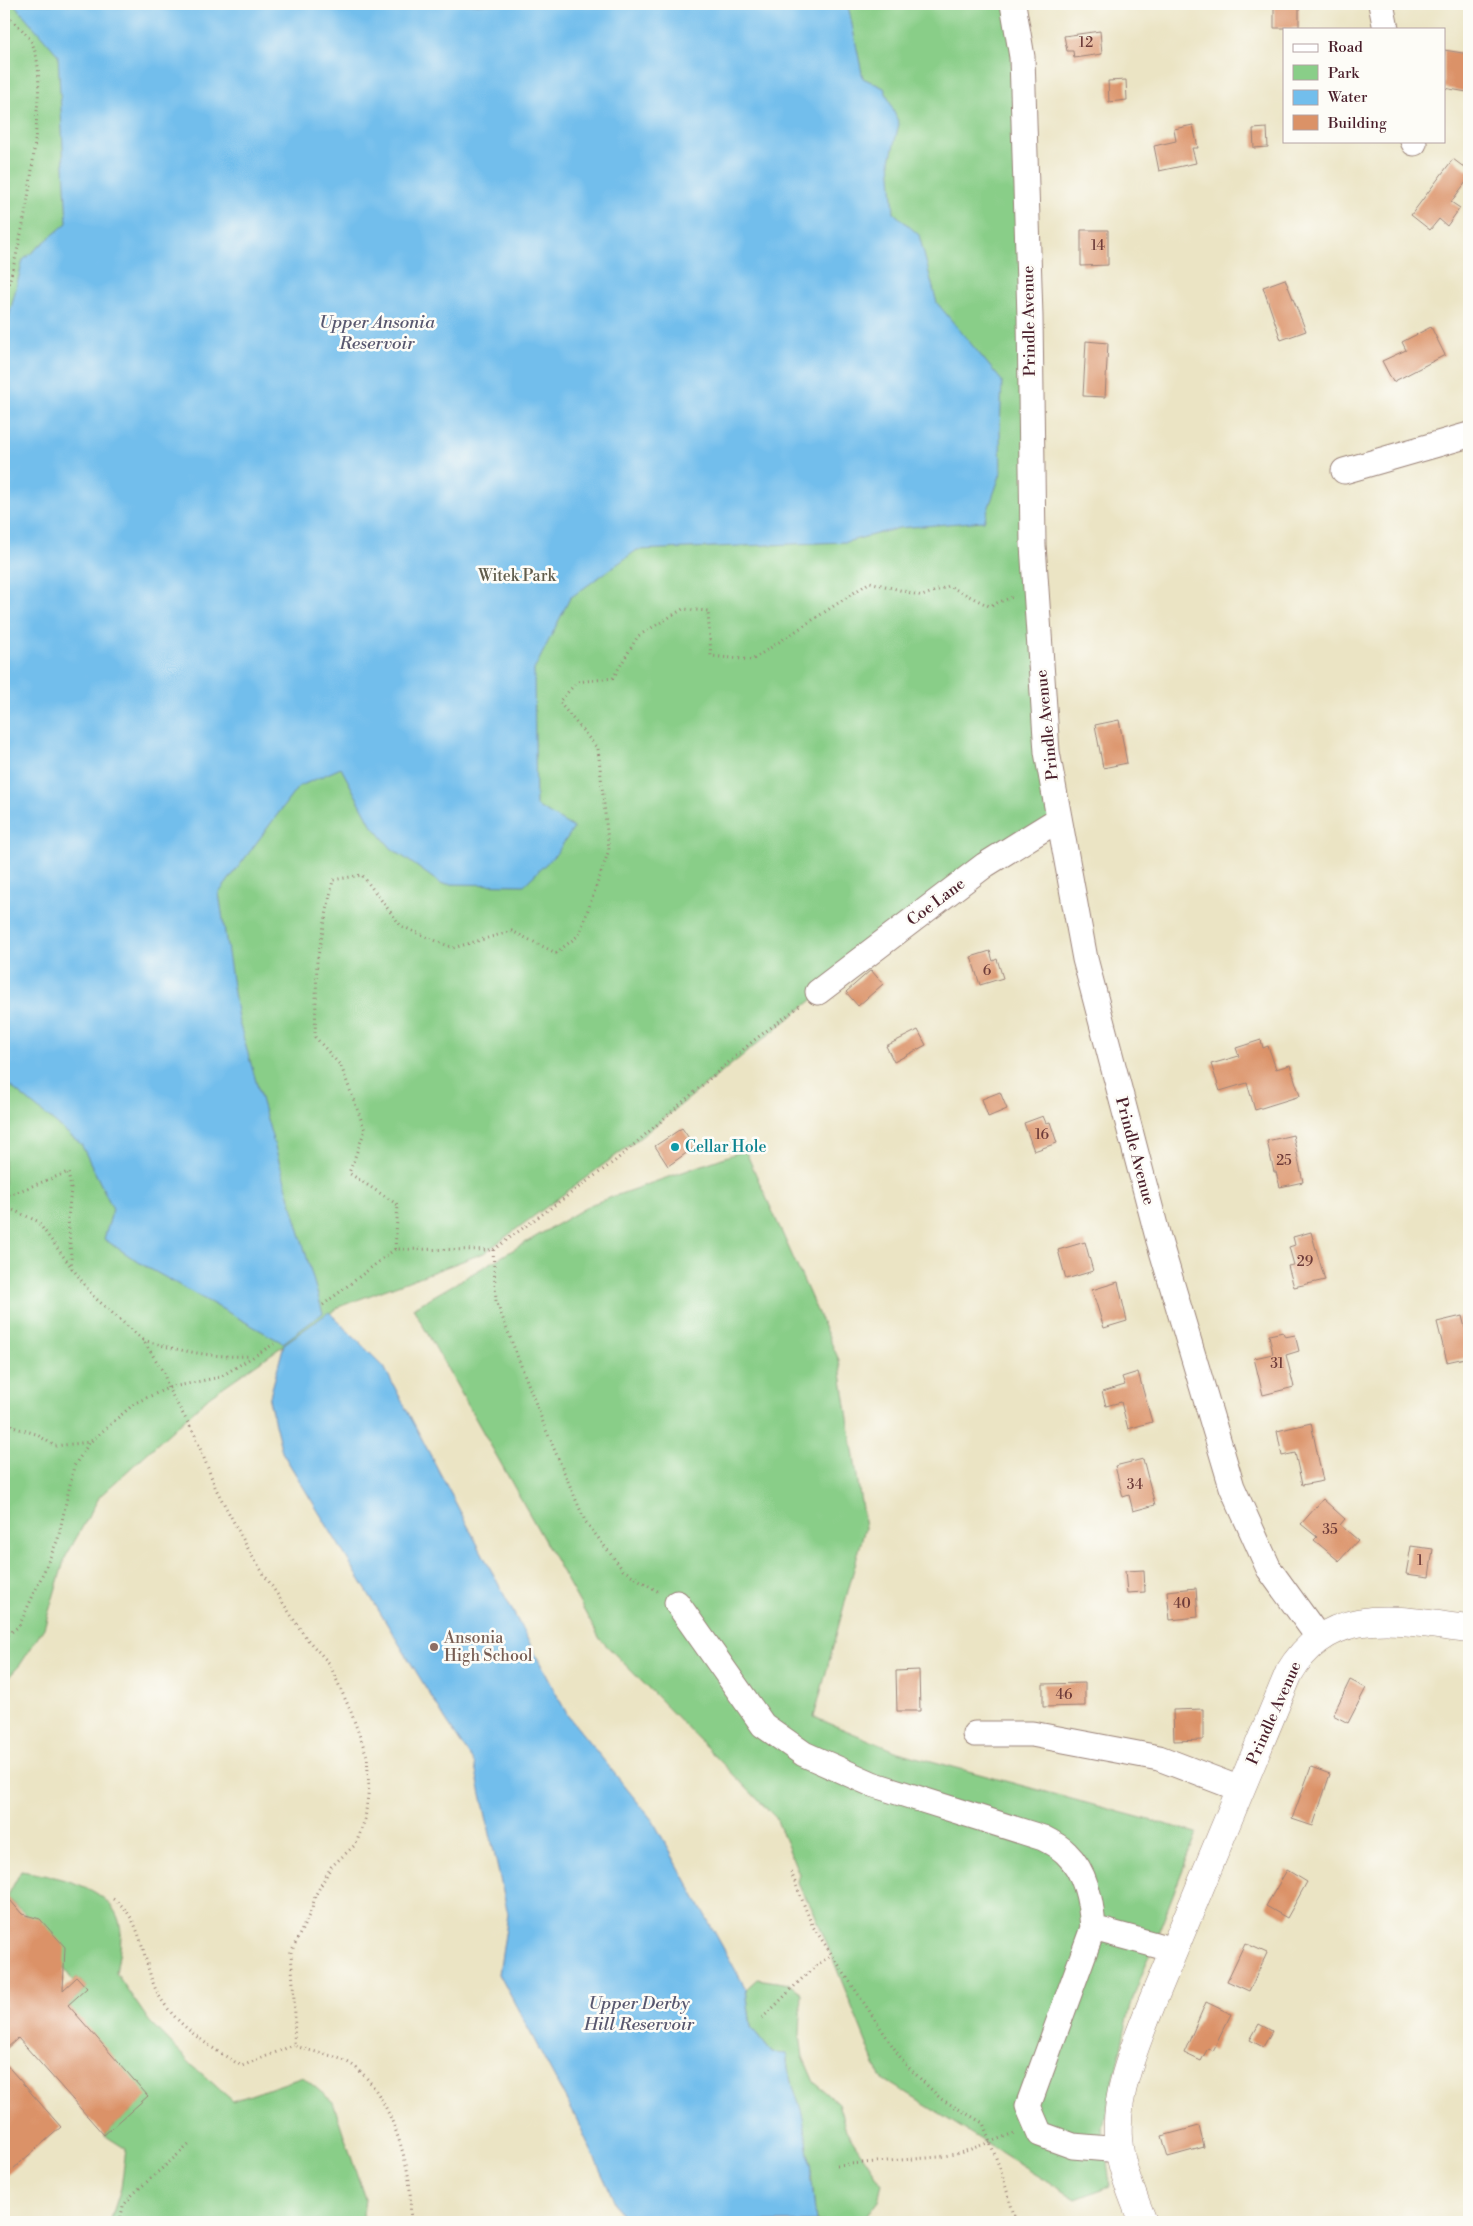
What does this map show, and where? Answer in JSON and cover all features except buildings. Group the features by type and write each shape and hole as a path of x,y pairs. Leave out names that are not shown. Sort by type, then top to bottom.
{"main road":[{"path":"1319,1638 1340,1626 1365,1620 1390,1620 1469,1629"},
{"name":"Prindle Avenue","path":"1143,2222 1128,2183 1120,2150 1118,2121 1132,2057 1174,1950 1289,1674 1299,1656 1319,1638"}],"street":[{"name":"Prindle Avenue","path":"1013,4 1022,57 1030,317 1033,544 1047,752 1085,959 1159,1241 1232,1487 1269,1569 1319,1638"},
{"path":"1381,4 1386,28"},
{"path":"1344,472 1469,435"},
{"name":"Coe Lane","path":"818,992 985,865 1059,819"},
{"path":"677,1603 763,1725 804,1754 872,1784 1043,1838 1066,1852 1083,1875 1092,1911 1093,1928 1028,2106 1040,2134 1073,2146 1120,2150"},
{"path":"975,1734 1032,1734 1159,1758 1240,1789"},
{"path":"1093,1928 1174,1950"}],"path":[{"path":"4,12 32,42 39,78 36,139 29,194 15,263 4,298"},
{"path":"395,1249 398,1205 349,1173 365,1130 341,1066 315,1037 317,961 333,880 362,875 400,926 453,948 512,931 556,953 579,935 609,850 598,749 559,702 577,682 613,678 638,636 683,609 708,611 711,656 752,660 870,582 922,596 949,586 989,606 1036,587"},
{"path":"323,1305 395,1249 493,1250 615,1161 752,1041 818,992"},
{"path":"4,1197 68,1172 71,1189 68,1218 72,1269"},
{"path":"4,1206 37,1220 93,1296 143,1340 164,1373 168,1388 195,1436 216,1489 252,1556 306,1638 329,1663 351,1712 367,1756 369,1787 365,1820 356,1844 331,1867 315,1896 312,1909 291,1952 295,2015 294,2045"},
{"path":"493,1250 496,1301 546,1430 585,1521 624,1570 677,1603"},
{"path":"4,1638 19,1626 37,1587 58,1539 74,1466 90,1442 135,1404 168,1388 220,1377 274,1344 250,1356 212,1357 182,1352 143,1340"},
{"path":"4,1406 13,1427 36,1434 55,1446 90,1442"},
{"path":"790,1872 812,1925 904,2063 941,2099 983,2123 1002,2174 1016,2222"},
{"path":"113,1899 122,1905 131,1917 159,1995 185,2027 218,2052 242,2066 294,2045 309,2052 332,2056 350,2064 366,2077 385,2106 400,2143 409,2180 411,2222"},
{"path":"762,2018 810,1971 832,1955"},
{"path":"837,2165 939,2157 960,2153 1018,2132"},
{"path":"120,2222 123,2206 133,2194 191,2143"}],"green space":[{"name":"Upper Ansonia Reservoir","path":"4,4 1009,4 1053,816 987,860 637,1140 484,1253 341,1306 210,1396 100,1496 65,1558 44,1628 20,1665 4,1682"},
{"path":"745,1150 839,1360 865,1528 814,1717 898,1752 1197,1833 1132,2000 1103,2127 1110,2186 1076,2199 880,2077 814,1912 797,1882 799,1874 776,1818 600,1639 413,1308 592,1204"},
{"path":"21,1871 68,1881 84,1887 110,1905 118,1918 121,1934 116,1973 149,2021 193,2066 233,2101 303,2077 333,2102 365,2199 362,2222 110,2222 121,2188 126,2149 104,2135 144,2099 68,2005 87,1988 77,1977 73,1981 26,1915 7,1897"},
{"path":"757,1979 790,1984 802,1993 800,2035 803,2057 814,2082 838,2103 846,2130 882,2184 878,2201 862,2222 816,2222 807,2138 790,2077 787,2055 772,2053 751,2027 746,1989"}],"water":[{"name":"Upper Ansonia Reservoir","path":"14,4 843,4 849,10 863,78 884,88 899,124 890,161 894,213 919,235 937,303 1002,381 1001,473 984,521 899,528 846,542 637,550 570,598 534,670 536,806 574,828 556,854 524,885 441,884 391,848 371,824 341,768 298,787 219,893 238,1019 323,1313 283,1343 143,1265 104,1239 113,1209 81,1144 4,1081 4,336 23,260 67,223 58,55"},
{"name":"Upper Derby Hill Reservoir","path":"329,1312 384,1367 568,1716 653,1821 746,1989 751,2027 772,2053 787,2054 790,2076 807,2137 816,2222 624,2222 576,2118 499,1974 508,1914 474,1763 445,1719 282,1452 269,1400 284,1344"}],"place":[{"name":"Cellar Hole","path":"675,1147"},
{"name":"Ansonia High School","path":"434,1647"}],"park label":[{"name":"Witek Park","path":"517,576"}]}
